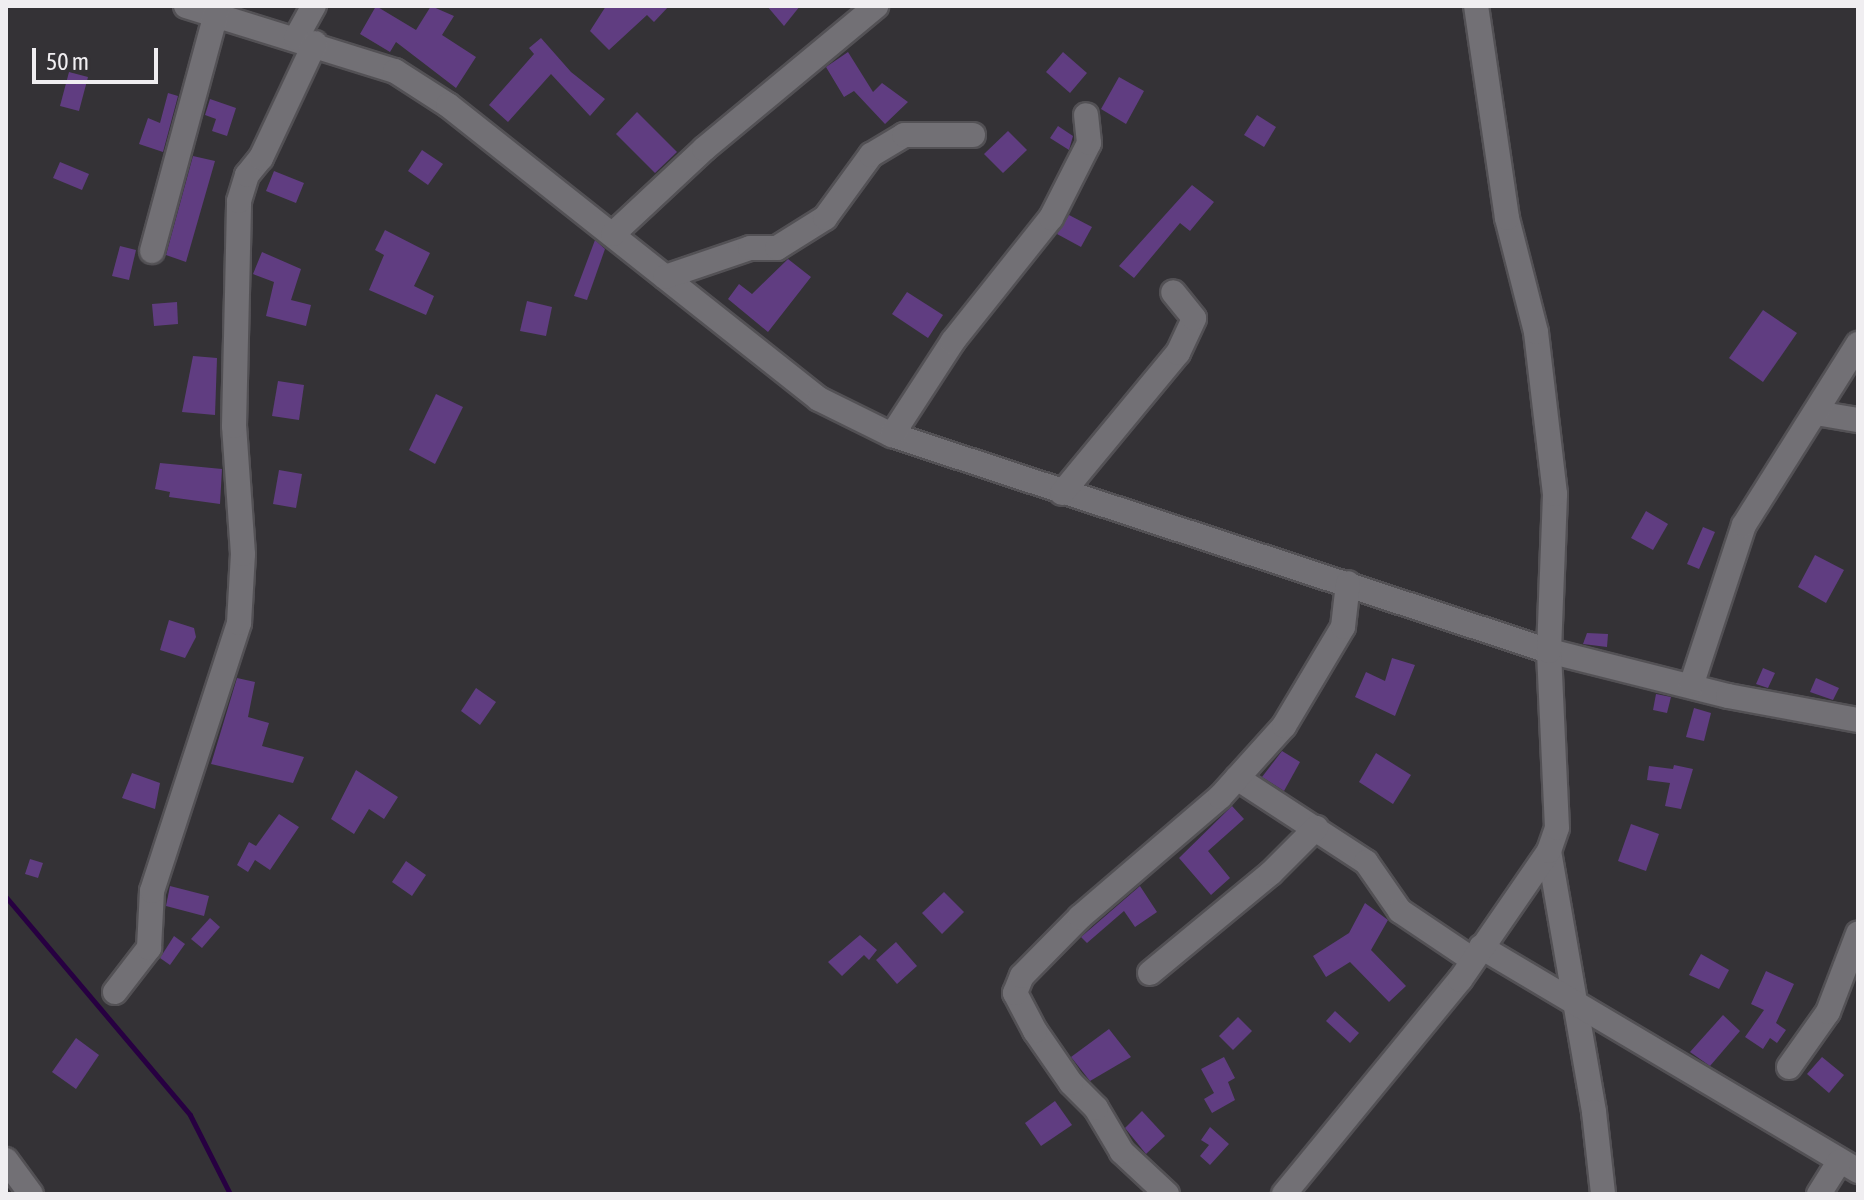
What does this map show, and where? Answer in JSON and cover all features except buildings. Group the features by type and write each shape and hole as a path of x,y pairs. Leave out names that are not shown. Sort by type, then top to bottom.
{"street":[{"path":"186,6 305,40 408,79 613,234 819,399 892,435 1549,651 1691,686 1858,720"},
{"path":"115,992 149,948 152,891 239,623 243,554 234,426 239,201 247,175 261,158 305,40 314,6"},
{"path":"613,234 704,149 876,6"},
{"path":"1284,1194 1389,1071 1549,851 1557,828 1549,651 1555,494 1536,332 1507,218 1476,6"},
{"path":"152,251 216,14"},
{"path":"892,435 953,341 1051,218 1089,143 1086,115"},
{"path":"665,277 750,248 777,248 825,218 871,155 904,135 973,135"},
{"path":"1062,493 1178,353 1194,318 1173,292"},
{"path":"1691,686 1744,525 1858,344"},
{"path":"1816,413 1858,420"},
{"path":"1167,1194 1122,1152 1096,1108 1071,1083 1035,1031 1015,993 1022,976 1080,917 1237,778 1284,726 1343,627 1348,583"},
{"path":"1237,778 1280,810 1316,828 1338,848 1366,862 1400,911 1416,925 1477,953 1699,1074 1849,1167 1819,1194"},
{"path":"1150,973 1271,873 1316,828"},
{"path":"1549,851 1576,1006 1603,1194"},
{"path":"1789,1067 1828,1012 1858,934"},
{"path":"6,1160 31,1194"}],"waterway":[{"path":"6,897 190,1115 230,1194"}]}
